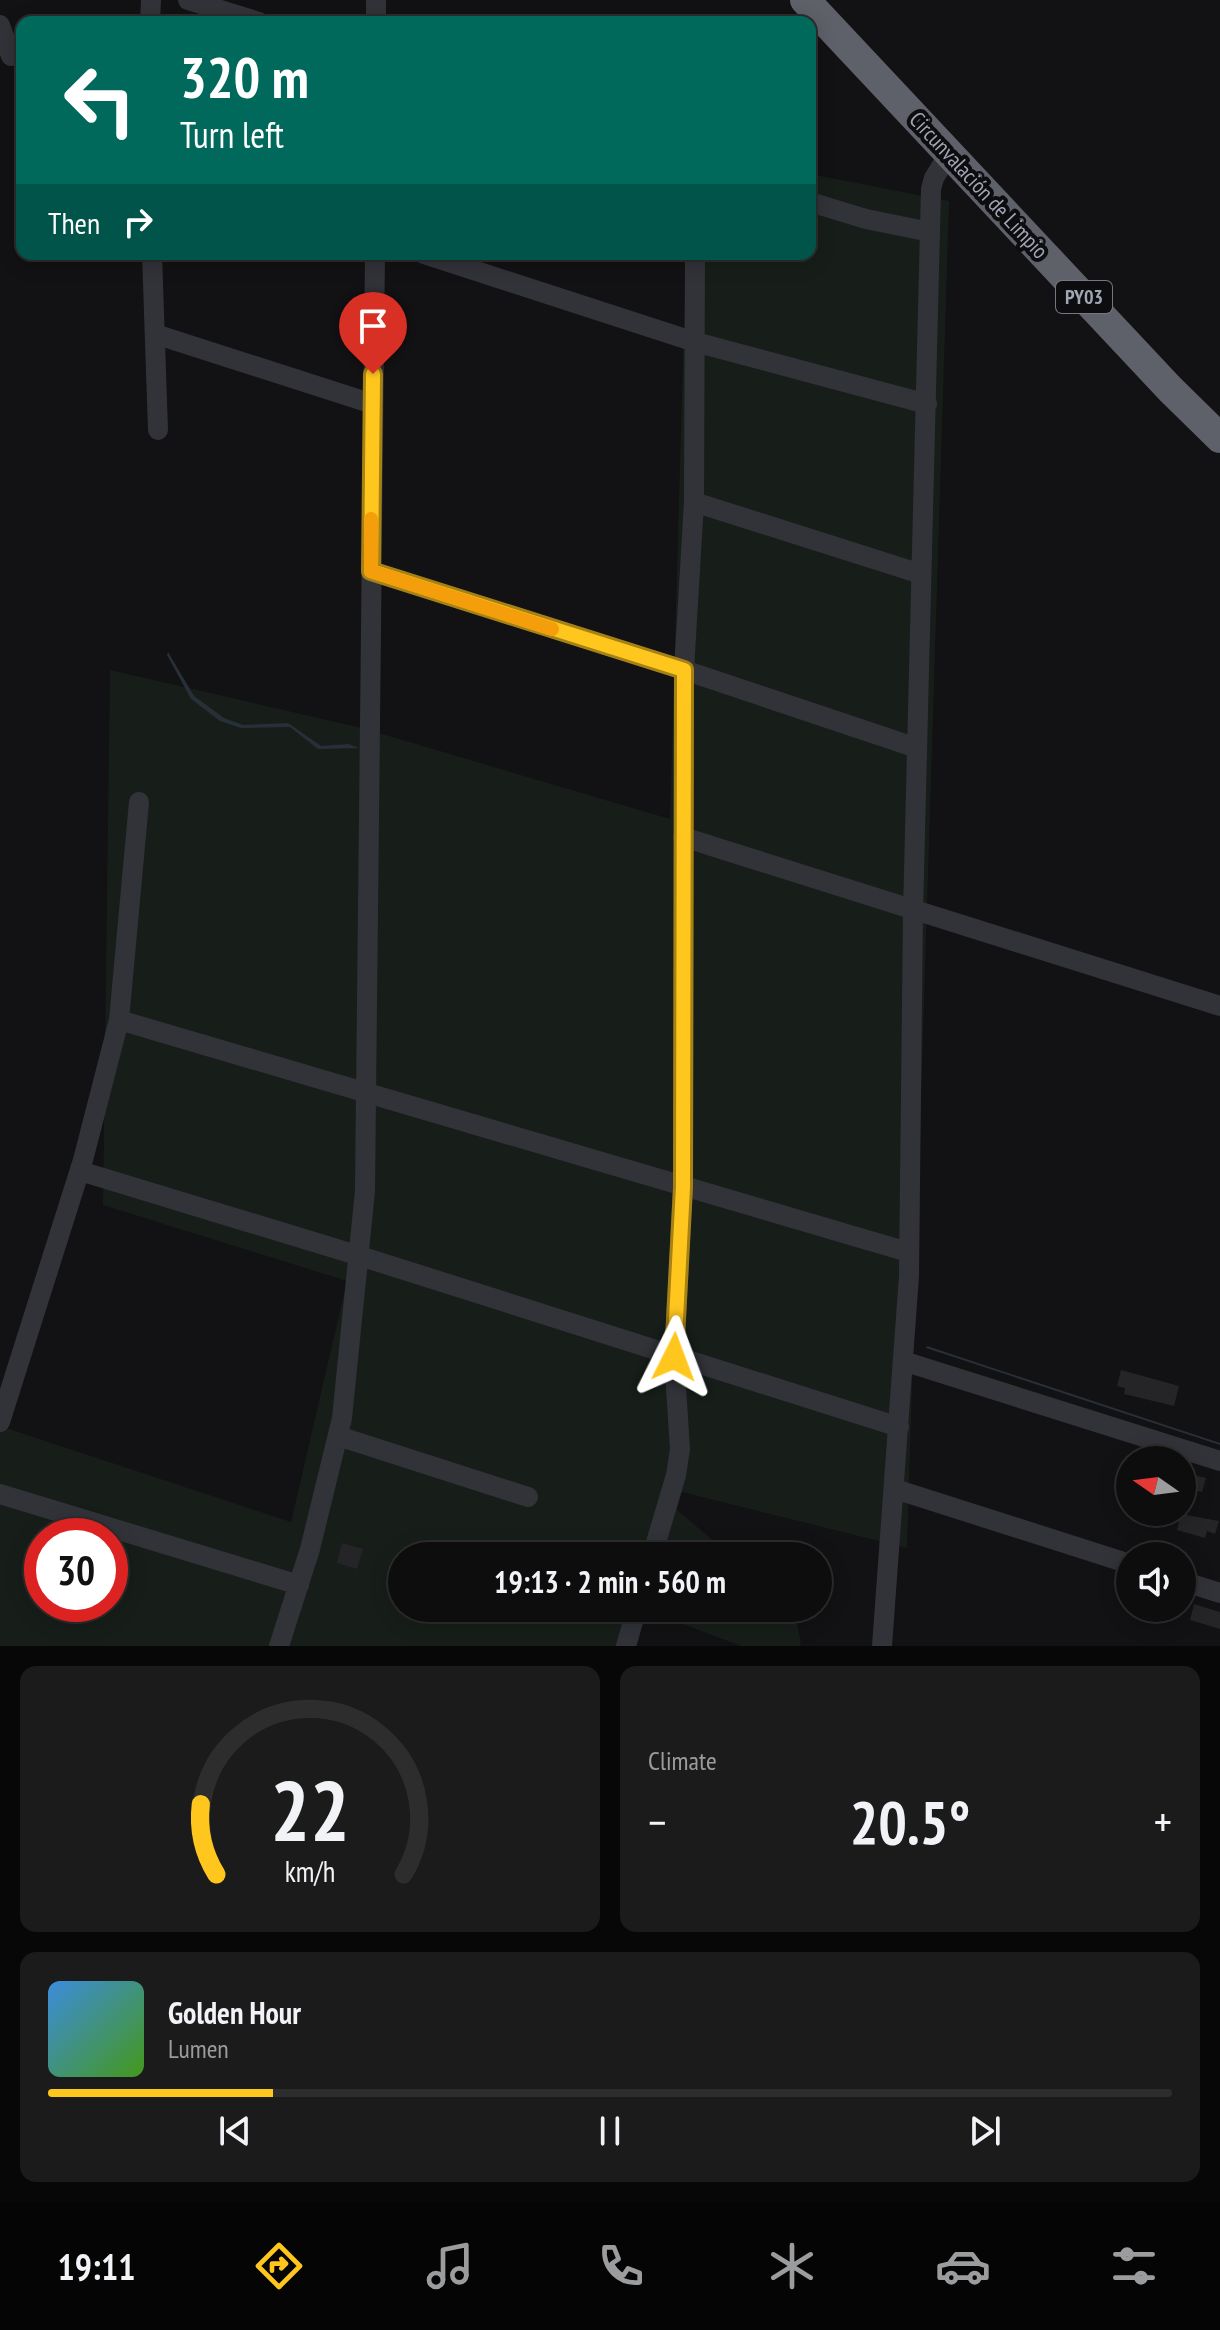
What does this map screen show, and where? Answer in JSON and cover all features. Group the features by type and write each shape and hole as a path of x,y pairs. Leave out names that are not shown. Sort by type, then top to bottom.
{"highway":[{"name":"Circunvalación de Limpio","path":"805,0 1170,389 1220,438"}],"street":[{"path":"188,0 240,16"},
{"path":"0,25 11,56"},
{"path":"882,1646 895,1489 908,1252 913,912 932,183 949,154"},
{"path":"816,204 866,219 930,232"},
{"path":"152,260 158,430"},
{"path":"279,1646 299,1585 338,1436 365,1191 375,260"},
{"path":"442,260 695,342 927,404"},
{"path":"656,1542 676,1475 680,1449 674,1357 683,1187 684,670 694,502 695,260"},
{"path":"155,334 373,404"},
{"path":"694,502 921,574"},
{"path":"371,571 917,748"},
{"path":"0,1422 80,1171 119,1020 139,802"},
{"path":"683,837 913,912 1220,1006"},
{"path":"119,1020 908,1252"},
{"path":"80,1171 360,1256 899,1427"},
{"path":"903,1361 1220,1461"},
{"path":"338,1436 528,1497"},
{"path":"895,1489 1116,1560"},
{"path":"0,1494 299,1585"},
{"path":"1196,1585 1220,1593"},
{"path":"626,1646 633,1622"}],"shaded area":[{"path":"816,175 949,201 907,1548 682,1492 677,1510 715,1542 388,1542 388,1622 642,1622 635,1646 0,1646 0,1426 291,1522 347,1281 103,1205 110,670 362,728 670,819 686,260 816,260"},
{"path":"168,652 194,696 224,718 243,725 288,723 321,746 349,744 359,748 318,749 290,727 241,728 220,721 191,699"},
{"path":"926,1348 1220,1443 1220,1445"},
{"path":"678,1622 797,1622 799,1646 741,1646"}],"building":[{"path":"1121,1370 1179,1386 1174,1406 1124,1394 1125,1388 1117,1386"},
{"path":"1196,1476 1206,1478 1202,1492 1196,1491"},
{"path":"1196,1517 1219,1521 1215,1534 1207,1531 1205,1538 1177,1530 1178,1526 1196,1526"},
{"path":"342,1543 363,1549 357,1569 337,1563"},
{"path":"1196,1605 1220,1612 1220,1629 1196,1622"}],"slow traffic":[{"path":"371,519 371,571 552,629"}],"route":[{"path":"373,374 371,571 684,670 683,1187 674,1357"}]}
